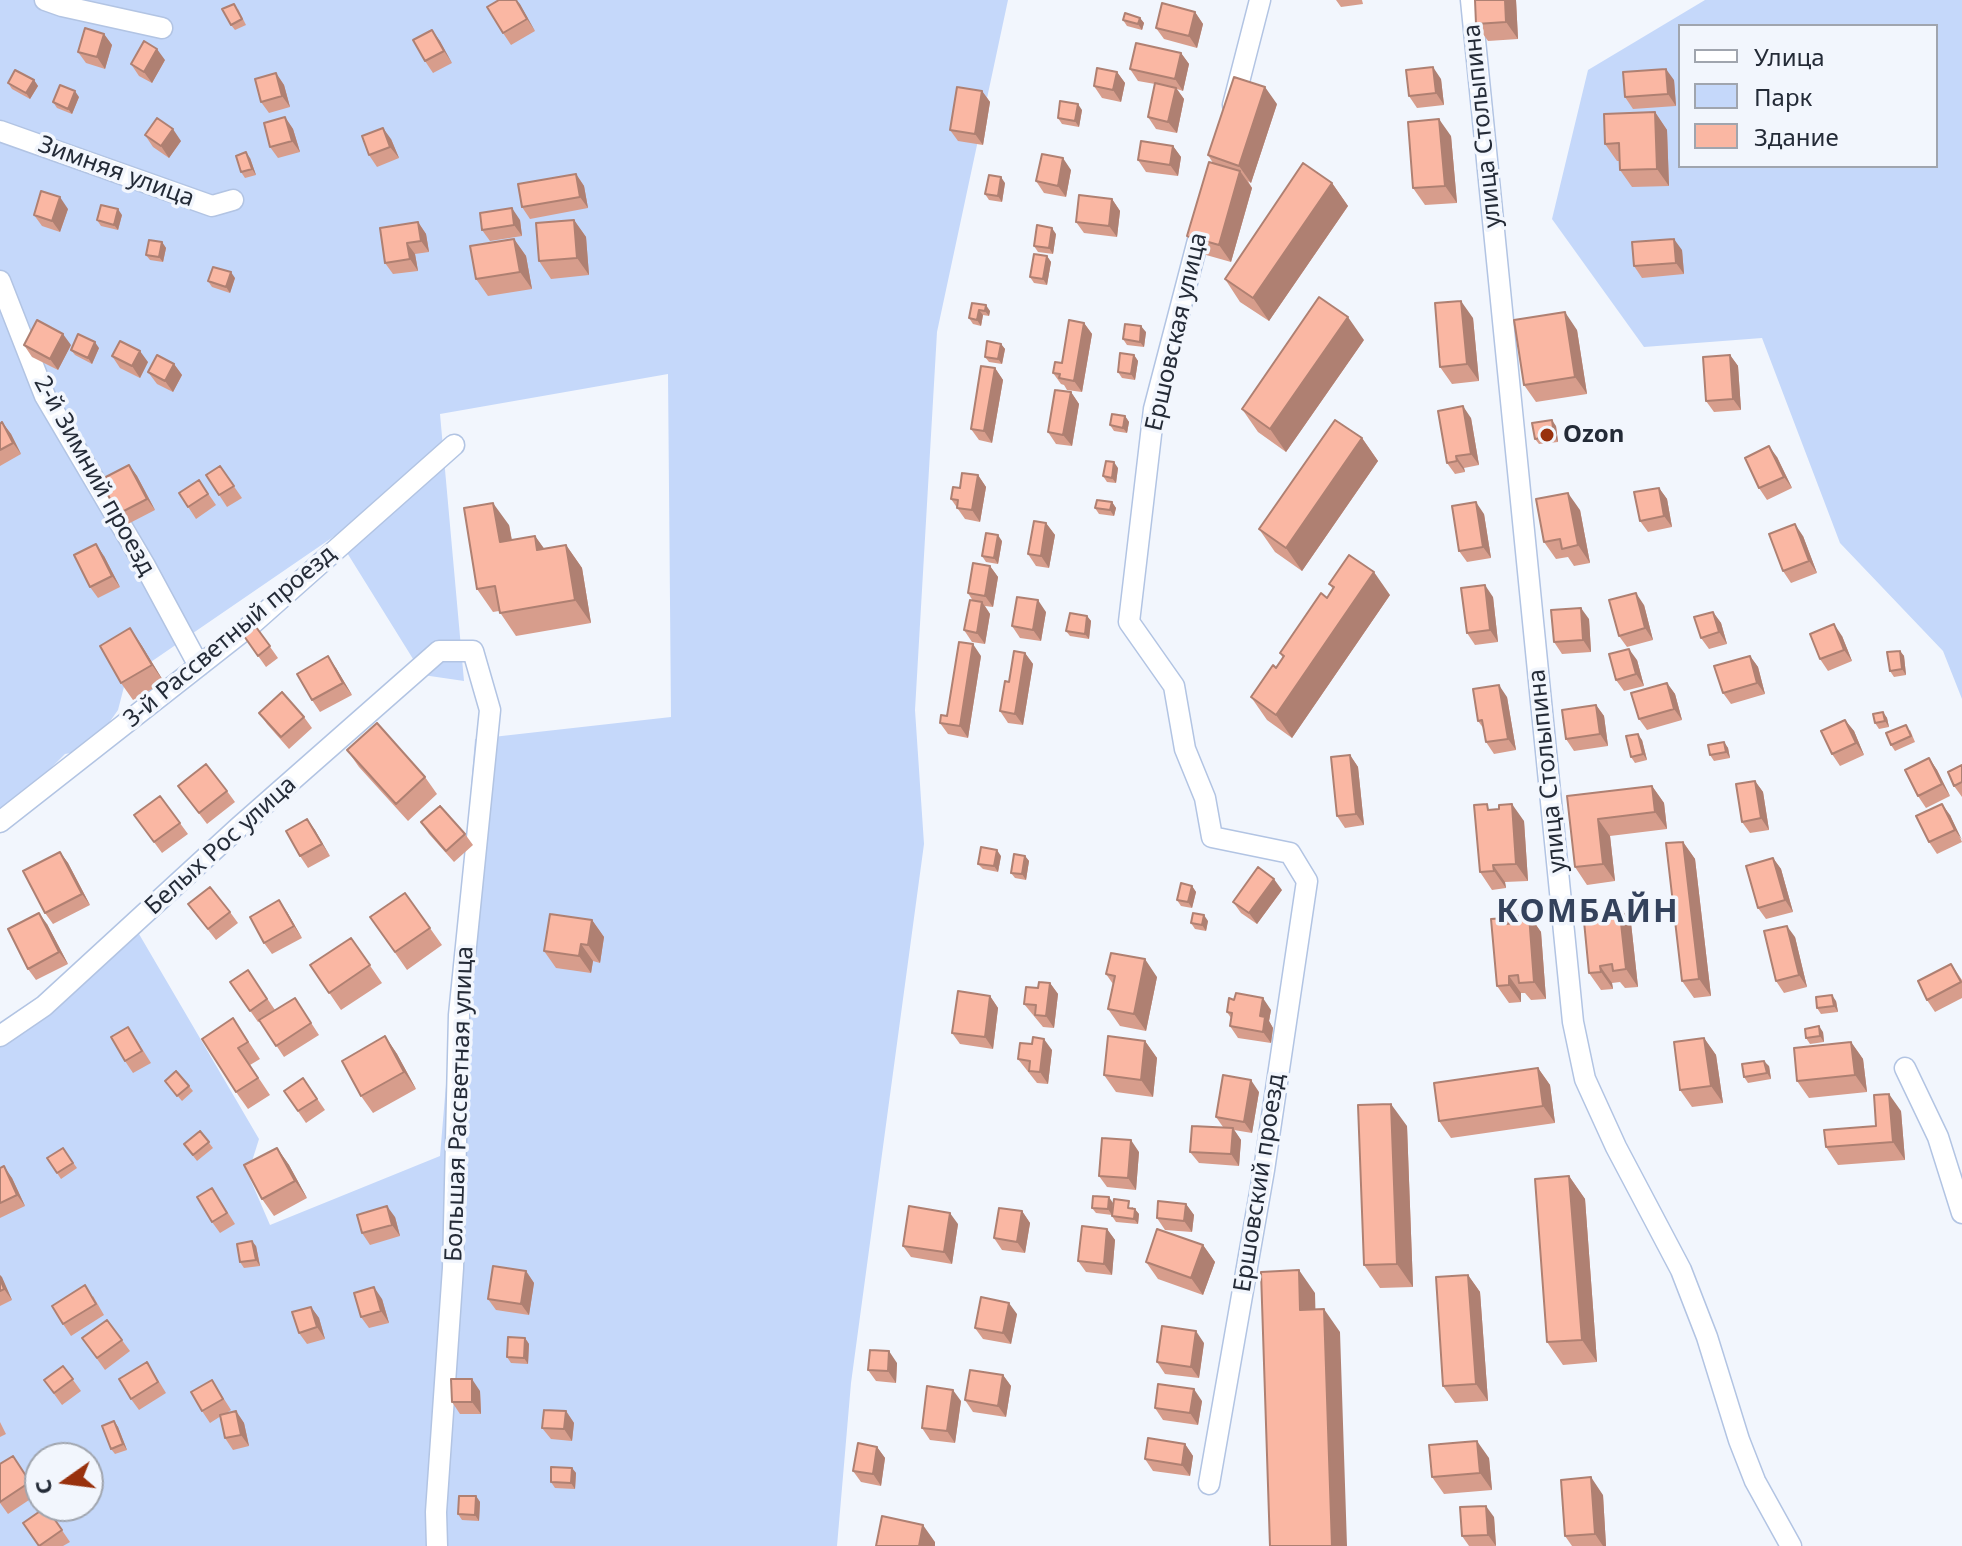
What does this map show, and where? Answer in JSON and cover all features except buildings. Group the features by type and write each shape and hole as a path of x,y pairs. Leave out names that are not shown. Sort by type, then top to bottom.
{"street":[{"path":"45,0 162,28"},
{"path":"1229,121 1260,0"},
{"name":"улица Столыпина","path":"1471,0 1573,1022 1585,1079 1616,1147 1681,1270 1755,1481 1791,1546"},
{"name":"Зимняя улица","path":"0,131 212,206 233,200"},
{"name":"Ершовская улица","path":"1205,212 1154,409 1129,622 1174,686 1185,749 1205,798 1212,837 1290,853 1307,881"},
{"name":"2-й Зимний проезд","path":"0,281 45,396 144,564 199,666"},
{"name":"3-й Рассветный проезд","path":"0,822 251,625 454,445"},
{"name":"Белых Рос улица","path":"0,1036 44,1006 239,827 439,651"},
{"name":"Большая Рассветная улица","path":"437,1546 436,1512 453,1268 459,1015 490,710 473,651 439,651"},
{"name":"Ершовский проезд","path":"1209,1484 1264,1170 1307,881"},
{"path":"1905,1068 1938,1137 1962,1213"}],"green space":[{"path":"0,0 1008,0 937,332 915,710 924,844 851,1383 837,1546 0,1546 0,1044 139,934 259,1139 248,1174 270,1225 440,1156 475,739 671,717 668,374 440,414 464,681 423,675 336,535 126,679 118,710 97,740 87,750 65,754 5,814 0,815"},
{"path":"1705,0 1962,0 1962,699 1943,651 1840,543 1762,338 1644,347 1552,219 1588,70"}],"place":[{"name":"Ozon","path":"1547,435"}],"district":[{"name":"КОМБАЙН","path":"1588,913"}]}
